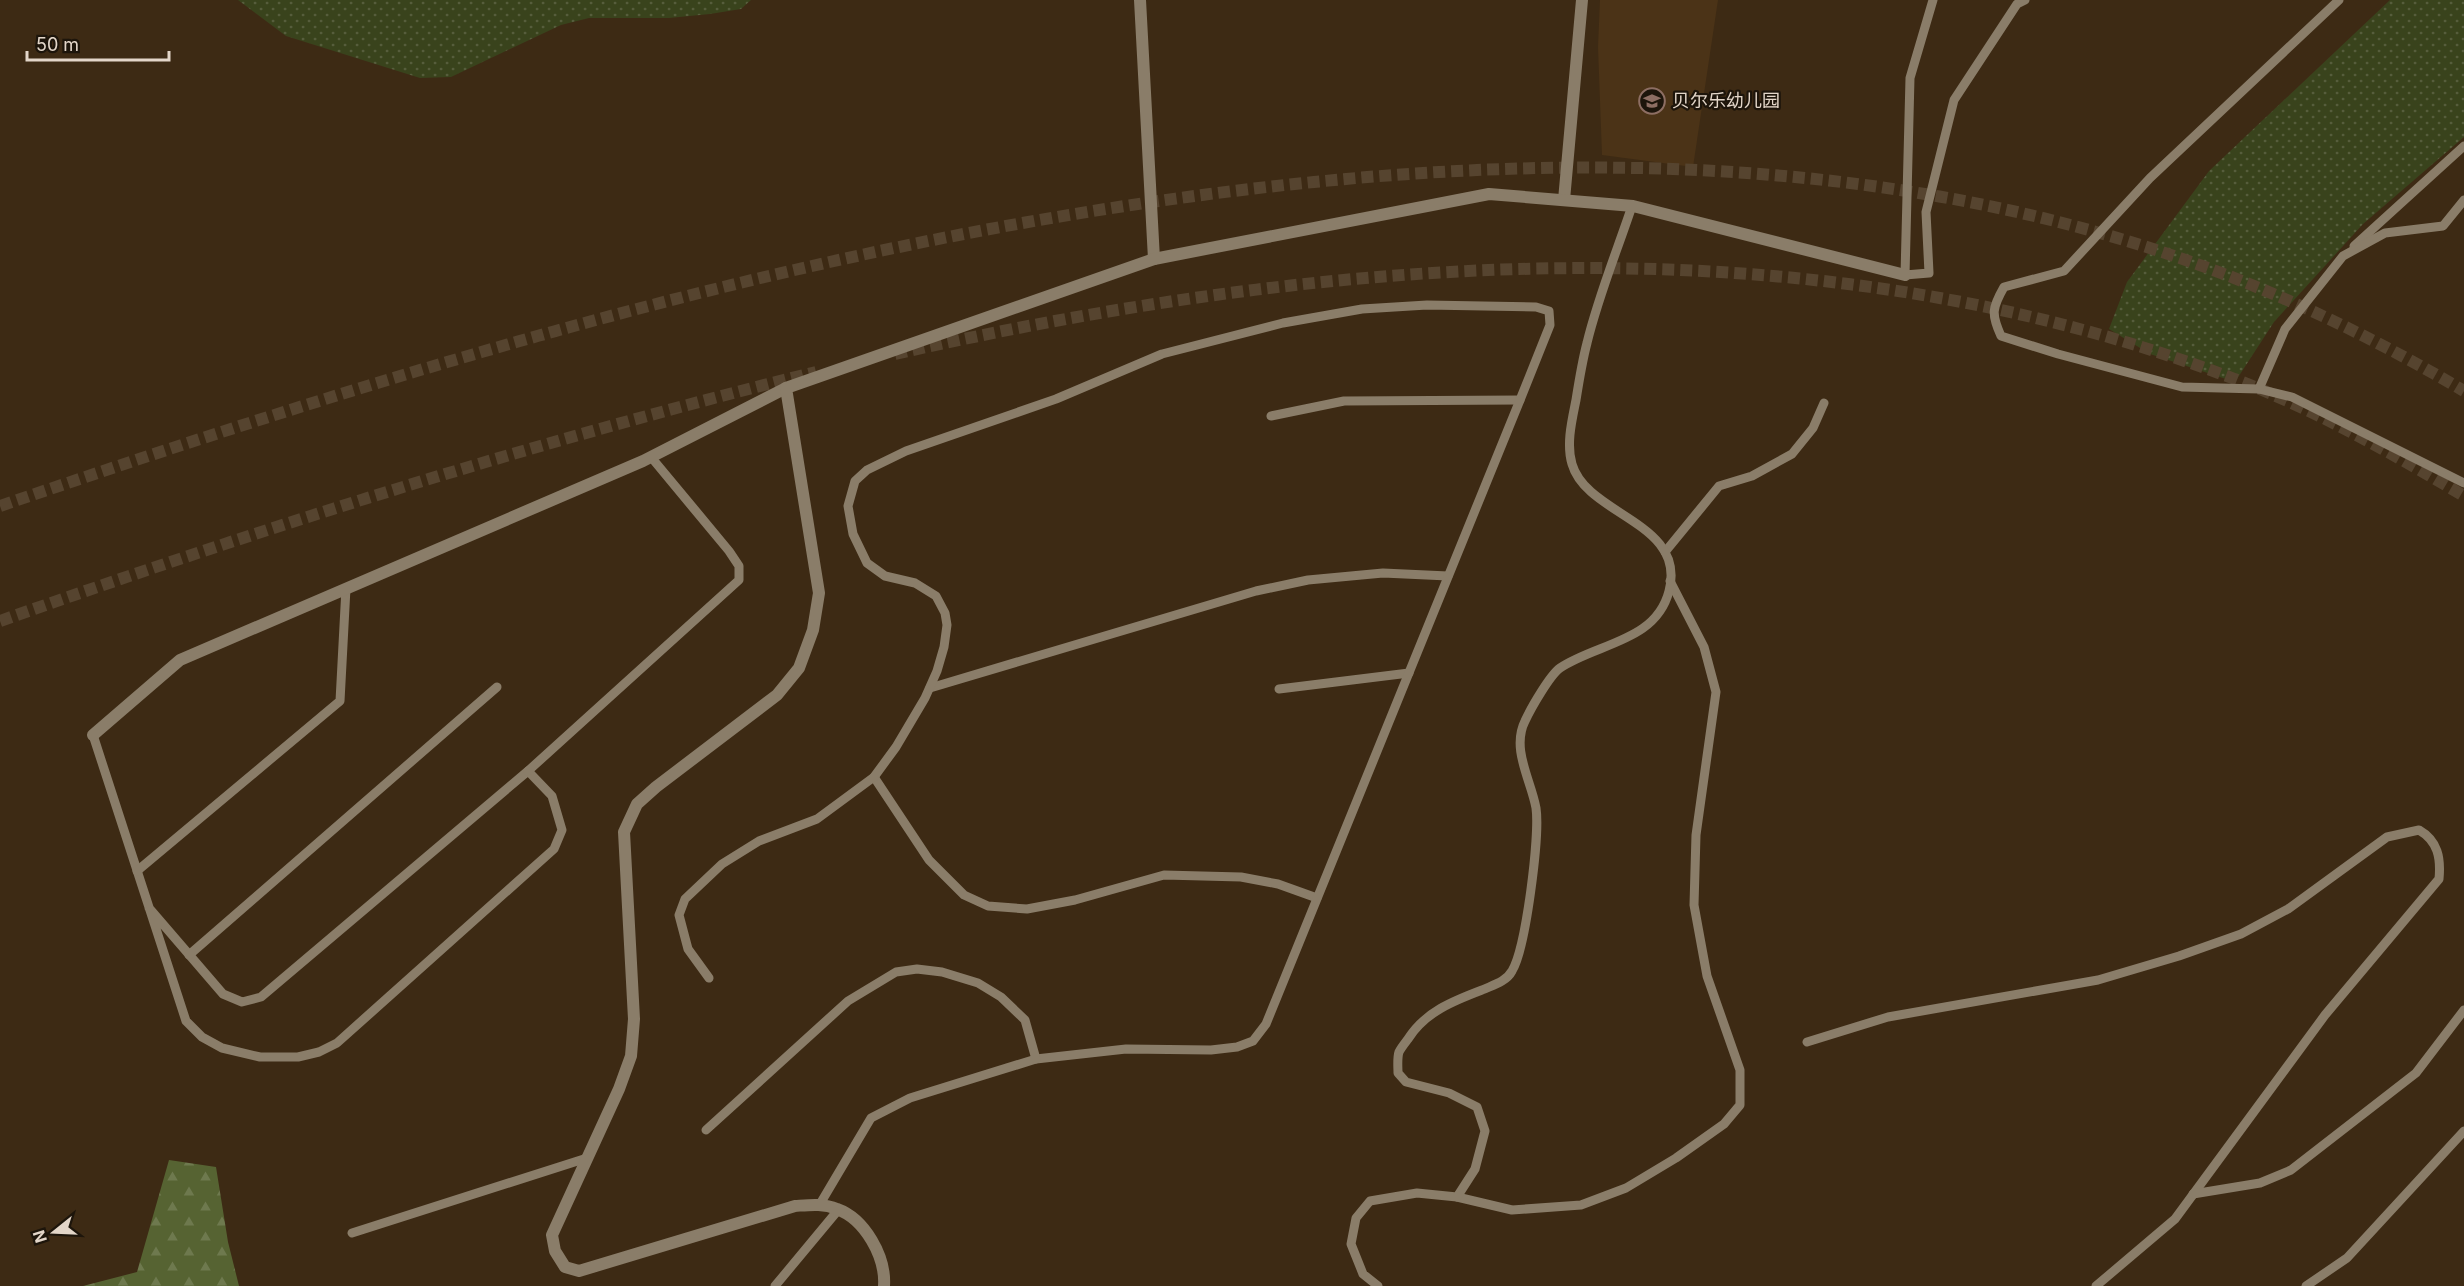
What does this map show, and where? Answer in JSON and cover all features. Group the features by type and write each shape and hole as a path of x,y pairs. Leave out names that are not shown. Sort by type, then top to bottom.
{"street":[{"path":"1140,0 1154,259"},
{"path":"1564,201 1582,0"},
{"path":"93,735 180,660 651,457 786,388 1154,259 1489,194 1632,206 1905,275"},
{"path":"786,388 819,593 813,630 800,668 777,695 637,804 624,832 633,1009 631,1056 619,1089 552,1235 555,1251 565,1267 579,1271 795,1206 820,1204 839,1209 860,1223 877,1251 883,1269 884,1286"}],"lane":[{"path":"1933,0 1910,78 1905,275 1929,273 1926,212 1954,100 2017,4 2025,0"},
{"path":"2339,0 2150,178 2064,271 2004,287 1995,302 1993,318 2001,336 2058,354 2182,387 2259,389 2292,397 2464,483"},
{"path":"2259,389 2286,329 2343,256 2464,146"},
{"path":"2343,256 2385,233 2443,226 2464,200"},
{"path":"1457,1197 1475,1169 1485,1131 1484,1124 1477,1107 1449,1093 1406,1082 1398,1073 1399,1052 1415,1027 1446,1004 1504,981 1512,971 1522,945 1532,884 1536,835 1536,810 1520,745 1524,723 1557,670 1575,659 1631,637 1649,623 1664,606 1670,588 1670,568 1665,552 1654,536 1590,492 1572,464 1570,432 1587,342 1632,206"},
{"path":"708,978 688,949 679,915 685,899 722,864 759,841 817,819 874,777 896,747 930,688 944,647 947,625 945,613 936,596 915,583 885,576 867,562 853,534 848,506 855,481 867,470 906,451 1056,399 1162,354 1283,323 1362,309 1427,305 1536,307 1549,310 1550,325 1520,400 1266,1024 1253,1041 1237,1047 1212,1050 1126,1048 1036,1059 910,1098 871,1118 820,1204"},
{"path":"1271,416 1344,401 1520,400"},
{"path":"1665,552 1719,486 1752,476 1792,454 1813,428 1824,403"},
{"path":"149,908 223,994 242,1002 261,997 528,771 739,580 739,566 729,551 651,457"},
{"path":"930,688 1287,584 1383,573 1448,576"},
{"path":"1378,1286 1364,1274 1351,1244 1356,1218 1370,1201 1417,1193 1457,1197 1512,1210 1581,1205 1626,1188 1676,1158 1724,1124 1740,1105 1740,1070 1707,976 1694,905 1696,835 1716,692 1704,647 1670,581"},
{"path":"137,871 340,701 346,588"},
{"path":"1279,689 1409,673"},
{"path":"189,955 496,687"},
{"path":"93,735 186,1021 202,1037 222,1048 260,1057 298,1057 318,1052 337,1043 554,849 562,830 552,796 528,771"},
{"path":"874,777 929,860 964,896 988,906 1027,909 1075,900 1164,875 1241,877 1278,884 1317,898"},
{"path":"1807,1042 1888,1017 2098,980 2179,956 2241,934 2288,909 2387,837 2419,830 2431,837 2441,860 2439,879 2325,1015 2175,1219 2096,1286"},
{"path":"706,1130 848,1001 896,972 917,969 942,972 978,983 1001,997 1025,1020 1036,1059"},
{"path":"2193,1194 2260,1183 2291,1170 2416,1073 2464,1010"},
{"path":"2306,1286 2347,1258 2464,1131"},
{"path":"352,1233 587,1158"},
{"path":"775,1286 839,1209"}],"shaded area":[{"name":"贝尔乐幼儿园","path":"1600,0 1718,0 1693,167 1602,155 1598,47"}],"green space":[{"path":"238,0 751,0 741,9 710,14 669,18 589,18 561,25 451,77 420,78 286,36"},
{"path":"2390,0 2464,0 2464,137 2363,224 2274,322 2235,382 2150,354 2109,329 2127,282 2209,171"},
{"path":"169,1160 216,1167 228,1242 239,1286 83,1286 137,1272"}],"tunnel":[{"path":"0,506 322,400 484,351 648,306 813,266 979,231 1146,203 1314,182 1509,169 1704,170 1802,178 1898,190 1994,207 2138,244 2235,278 2374,341 2464,391"},
{"path":"895,354 1061,320 1228,293 1398,275 1567,268 1736,273 1904,292 2070,326 2232,378 2262,390 2351,432 2464,496"},
{"path":"0,621 303,518 405,486 610,426 816,372"}],"place":[{"name":"贝尔乐幼儿园","path":"1652,101"}]}
